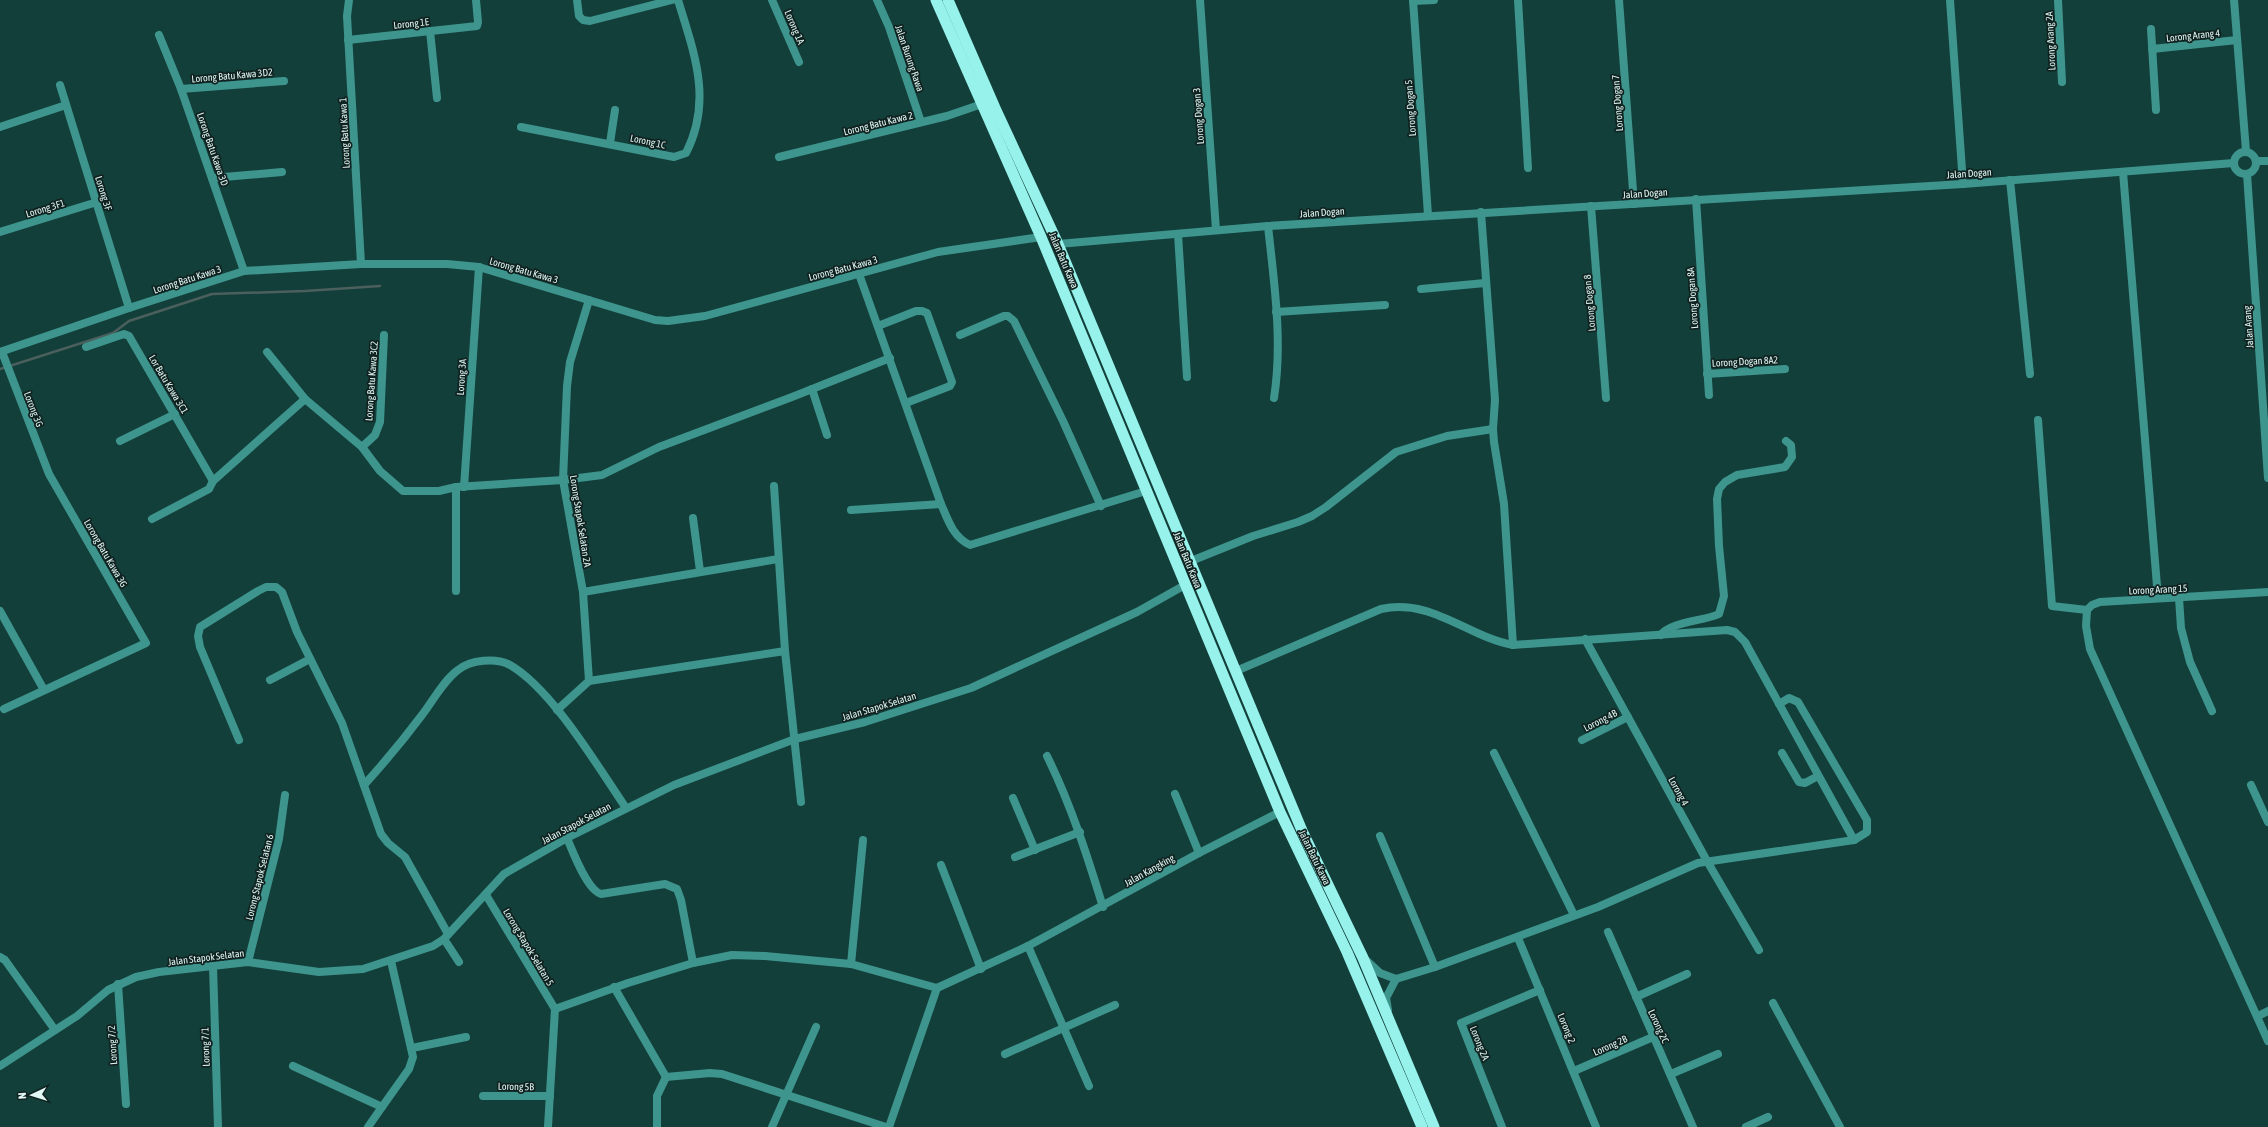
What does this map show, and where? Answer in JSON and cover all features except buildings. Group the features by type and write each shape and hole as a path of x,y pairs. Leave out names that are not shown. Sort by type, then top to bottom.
{"highway":[{"name":"Jalan Batu Kawa","path":"936,0 1041,236 1280,812 1347,952 1422,1127"},
{"name":"Jalan Batu Kawa","path":"948,0 995,108 1058,244 1303,833 1363,958 1434,1127"}],"street":[{"name":"Lorong Batu Kawa 1","path":"349,0 347,16 360,264"},
{"name":"Lorong 1E","path":"348,40 477,26 476,0"},
{"path":"577,0 579,16 583,20 590,21 672,0"},
{"name":"Lorong 1C","path":"520,127 610,143 674,157 686,153 691,142 700,87 698,66 678,0"},
{"name":"Lorong 1A","path":"772,0 799,62"},
{"name":"Jalan Burung Rawa","path":"878,0 889,27 921,122"},
{"name":"Lorong Dogan 3","path":"1200,0 1216,230"},
{"path":"1413,1 1434,0"},
{"path":"1518,0 1528,168"},
{"name":"Lorong Dogan 7","path":"1619,0 1634,204"},
{"path":"1950,0 1963,184"},
{"name":"Lorong Arang 2A","path":"2058,0 2062,82"},
{"path":"2234,0 2246,152"},
{"name":"Lorong Dogan 5","path":"1413,1 1428,215"},
{"path":"2151,29 2156,110"},
{"path":"430,31 437,98"},
{"name":"Lorong Batu Kawa 3D","path":"159,35 181,89 244,271"},
{"name":"Lorong Arang 4","path":"2152,49 2237,40"},
{"name":"Lorong Batu Kawa 3D2","path":"181,89 284,81"},
{"name":"Lorong 3F","path":"60,85 129,308"},
{"name":"Lorong Batu Kawa 2","path":"779,157 921,122 982,104"},
{"path":"0,127 66,105"},
{"path":"610,143 616,110"},
{"path":"2246,152 2253,155 2256,162 2254,170 2247,174 2236,170 2234,163 2237,155 2246,152"},
{"path":"2256,162 2268,161"},
{"name":"Jalan Dogan","path":"1058,244 1268,226 1428,215 1963,184 2234,163"},
{"path":"212,178 282,172"},
{"path":"2123,172 2158,598"},
{"name":"Jalan Arang","path":"2247,174 2268,478"},
{"path":"2010,180 2030,374"},
{"name":"Lorong Dogan 8A","path":"1696,199 1709,395"},
{"name":"Lorong 3F1","path":"0,232 97,202"},
{"name":"Lorong Dogan 8","path":"1590,206 1606,398"},
{"path":"1481,212 1485,283 1496,400 1493,428 1504,504 1513,645"},
{"path":"1268,226 1276,312 1278,374 1274,398"},
{"path":"1178,234 1187,377"},
{"name":"Lorong Batu Kawa 3","path":"1,352 129,308 244,271 360,264 447,264 479,267 655,320 668,321 705,316 938,252 1041,236"},
{"name":"Lorong 3A","path":"456,591 460,487 479,267"},
{"path":"859,274 941,504 956,536 970,545 1146,491"},
{"path":"1421,289 1485,283"},
{"name":"Lorong Stapok Selatan 2A","path":"589,300 570,362 567,386 563,480 583,592 589,682"},
{"path":"1276,312 1385,305"},
{"path":"878,326 916,311 927,313 950,375 952,382 950,386 906,403"},
{"path":"960,335 1004,316 1008,316 1014,321 1063,421 1101,506"},
{"name":"Lor Batu Kawa 3C1","path":"86,347 124,334 129,336 213,481"},
{"name":"Lorong Batu Kawa 3C2","path":"362,447 375,435 380,422 384,335"},
{"name":"Lorong 3G","path":"1,352 49,474"},
{"path":"267,352 305,399 362,447 380,471 403,491 439,491 460,487 563,480 602,475 659,447 890,358"},
{"name":"Lorong Dogan 8A2","path":"1707,374 1785,369"},
{"path":"812,389 828,435"},
{"path":"152,519 209,489 213,481 305,399"},
{"path":"120,441 175,414"},
{"path":"2038,420 2052,606 2087,610 2086,626 2090,650 2098,670 2258,1016 2268,1041"},
{"path":"1191,561 1252,536 1298,522 1312,516 1326,507 1396,452 1447,436 1493,428"},
{"path":"1661,634 1667,628 1708,619 1719,614 1724,596 1719,546 1717,499 1719,488 1725,482 1737,475 1785,467 1792,457 1791,445 1786,440"},
{"name":"Lorong Batu Kawa 3G","path":"44,690 146,643 49,474"},
{"path":"774,486 785,651 801,802"},
{"path":"851,510 941,504"},
{"path":"693,518 700,571"},
{"path":"583,592 778,559"},
{"name":"Jalan Stapok Selatan","path":"0,1066 55,1030 118,984 136,977 159,972 248,962 320,972 363,969 433,946 446,936 486,895 504,874 567,838 626,808 674,785 795,739 865,722 971,688 1137,612 1185,585"},
{"path":"239,740 200,647 198,636 200,627 258,591 266,587 276,587 282,592 310,658 342,723 381,834 388,843 405,857 459,962"},
{"name":"Lorong Arang 15","path":"2087,610 2092,605 2100,602 2268,592"},
{"path":"2179,598 2181,628 2190,662 2212,711"},
{"path":"1236,671 1381,608 1393,606 1426,609 1495,642 1513,645 1727,630 1734,632 1744,642 1854,840"},
{"path":"0,611 44,690 4,709"},
{"name":"Lorong 4","path":"1585,639 1707,861 1759,950"},
{"path":"557,710 589,682 785,651"},
{"path":"270,680 310,658"},
{"path":"364,785 390,757 458,669 482,661 499,661 508,664 533,683 557,710 626,808"},
{"path":"1363,958 1380,973 1396,979 1435,968 1518,938 1574,915 1598,907 1698,863 1854,840 1866,832 1867,820 1798,702 1789,698 1779,704"},
{"name":"Lorong 4B","path":"1582,740 1628,717"},
{"path":"1494,753 1574,915"},
{"path":"1782,753 1799,782 1805,783 1818,776"},
{"path":"1047,756 1064,790 1080,832 1103,907"},
{"path":"2251,785 2268,822"},
{"path":"1175,794 1199,853"},
{"name":"Lorong Stapok Selatan 6","path":"248,962 279,839 285,795"},
{"path":"1013,798 1035,850"},
{"name":"Jalan Kangking","path":"937,988 1028,946 1103,907 1199,853 1280,812"},
{"path":"1015,857 1080,832"},
{"path":"1380,836 1435,968"},
{"path":"567,838 588,882 596,893 606,893 666,884 676,889 680,900 693,963"},
{"path":"851,964 863,840"},
{"path":"941,865 981,969"},
{"name":"Lorong Stapok Selatan 5","path":"486,895 555,1009"},
{"name":"Lorong 2C","path":"1608,932 1693,1127"},
{"name":"Lorong 2","path":"1518,938 1596,1127"},
{"path":"1028,946 1089,1086"},
{"path":"548,1127 555,1009 614,987 693,963 732,955 765,956 851,964 937,988 889,1127"},
{"path":"0,957 5,960 55,1030"},
{"path":"368,1127 409,1068 413,1057 391,960"},
{"name":"Lorong 7/1","path":"213,966 218,1127"},
{"path":"1636,997 1687,974"},
{"path":"1390,1024 1386,998 1396,979"},
{"name":"Lorong 7/2","path":"118,984 126,1104"},
{"path":"614,987 666,1077"},
{"name":"Lorong 2A","path":"1502,1127 1461,1023 1540,990"},
{"path":"1773,1003 1840,1127"},
{"path":"1005,1054 1115,1005"},
{"path":"2258,1016 2268,1011"},
{"path":"772,1127 816,1028"},
{"path":"412,1048 466,1037"},
{"name":"Lorong 2B","path":"1574,1071 1654,1037"},
{"path":"1670,1074 1718,1054"},
{"path":"293,1066 370,1099 382,1107"},
{"path":"666,1077 716,1074 886,1127"},
{"path":"657,1127 657,1096 666,1077"},
{"name":"Lorong 5B","path":"483,1096 550,1096"},
{"path":"1746,1127 1768,1117"}],"waterway":[{"path":"0,369 113,333 129,321 212,294 305,291 380,286"}]}
